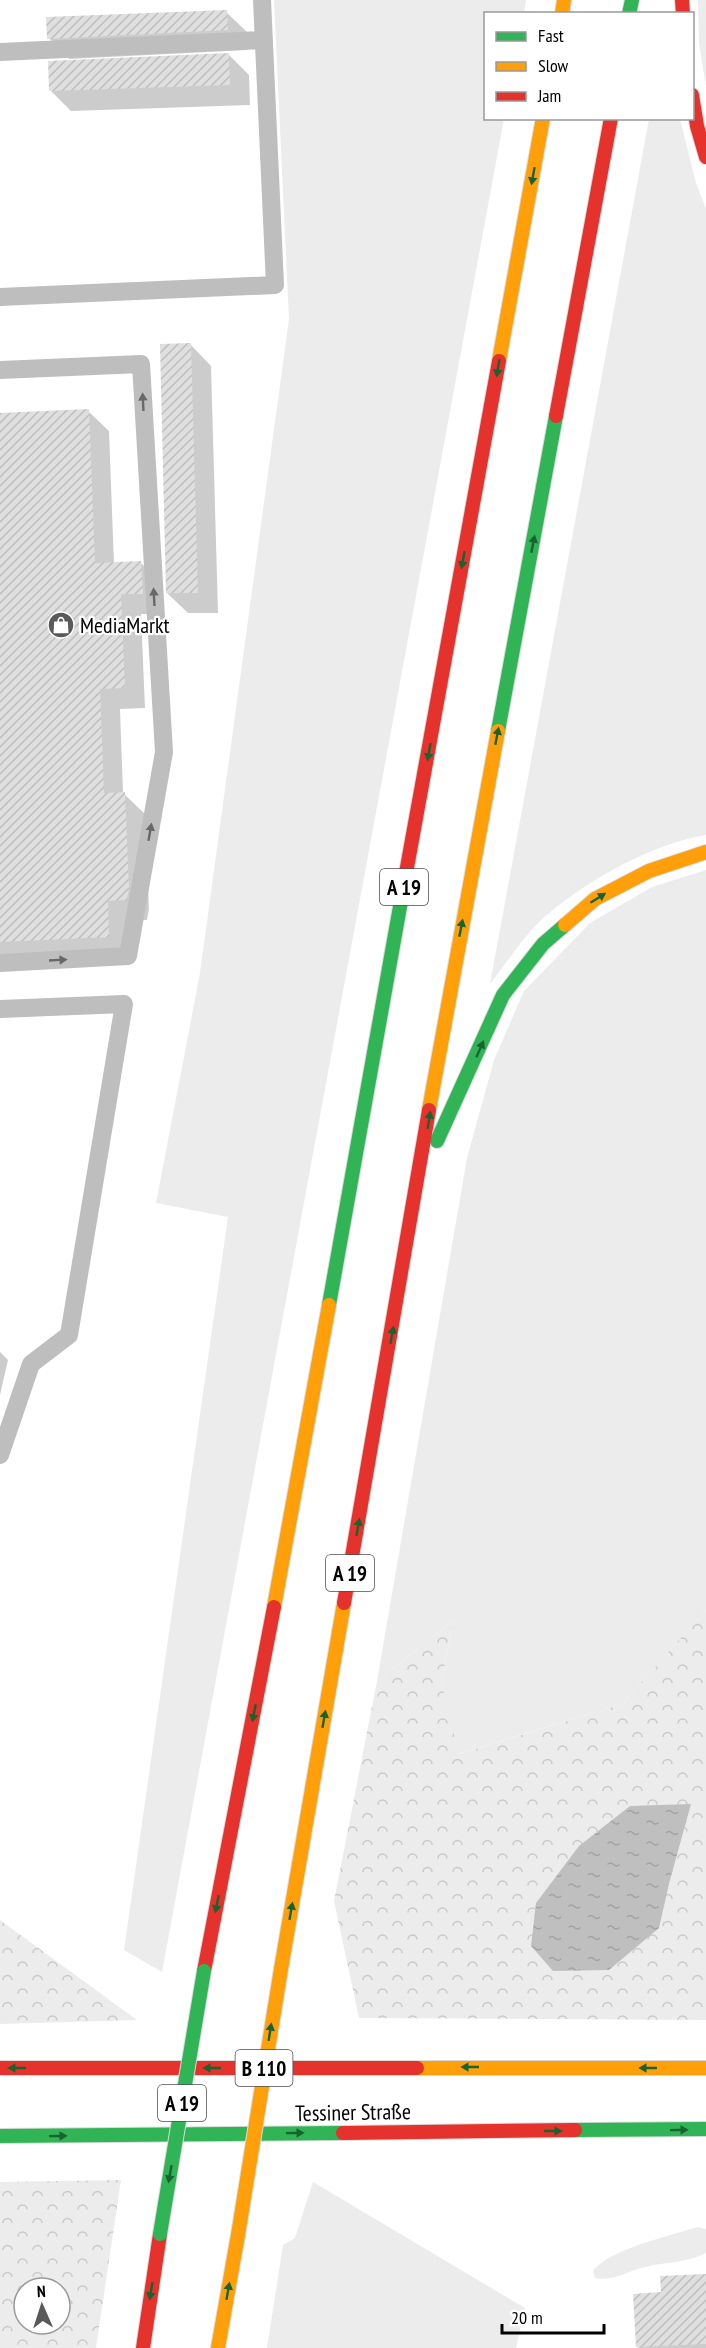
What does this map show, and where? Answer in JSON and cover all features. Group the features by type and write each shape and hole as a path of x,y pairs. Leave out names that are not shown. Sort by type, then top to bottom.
{"main road":[{"path":"694,101 706,157"},
{"name":"A 19","path":"143,2348 204,1971 268,1644 543,120"},
{"name":"A 19","path":"218,2348 280,1969 454,968 611,120"},
{"path":"419,1178 503,995 543,944 595,899 649,871 706,852"},
{"name":"Tessiner Straße","path":"0,2068 706,2068"},
{"name":"Tessiner Straße","path":"0,2136 706,2130"}],"lane":[{"path":"0,297 275,285 262,0"},
{"path":"0,52 264,40"},
{"path":"0,370 141,364 164,752 128,956 0,963"},
{"path":"0,1009 124,1004 69,1335 31,1364 0,1455"}],"green space":[{"path":"274,0 526,0 524,12 484,12 484,120 504,120 162,1972 124,1950 228,1217 156,1203 200,973 289,319"},
{"path":"698,0 706,0 706,86 699,44"},
{"path":"649,120 680,120 696,183 706,209 706,835 684,840 639,856 595,880 539,922 490,984"},
{"path":"706,870 706,1610 622,1704 458,1754 441,1681 454,1620 377,1681 467,1158 494,1060 524,991 590,923 652,887"},
{"path":"706,1610 706,2020 359,2018 334,1901 377,1681 454,1620 441,1681 459,1754 622,1704","holes":["670,1880 659,1928 536,1903"]},
{"path":"0,1920 137,2020 0,2024"},
{"path":"121,2180 96,2348 0,2348 0,2182"},
{"path":"313,2182 525,2308 516,2348 267,2348 283,2245 295,2238"},
{"path":"698,2227 706,2229 706,2253 683,2261 645,2267 608,2279 595,2278 593,2271 600,2263 612,2256 641,2244"}],"water":[{"path":"691,1804 659,1928 609,1970 553,1971 531,1946 536,1903 579,1846 630,1806"}],"building":[{"path":"227,10 228,30 47,39 46,17"},
{"path":"229,53 230,85 49,91 48,61"},
{"path":"191,343 198,593 166,593 160,344"},
{"name":"MediaMarkt","path":"89,409 95,563 141,561 143,594 121,594 125,688 100,689 104,793 125,792 129,888 127,900 108,901 109,937 0,942 0,413"},
{"path":"706,2274 706,2344 636,2347 633,2294 661,2292 660,2276"}],"traffic: fast":[{"path":"629,12 632,0"},
{"path":"498,731 556,416"},
{"path":"329,1305 406,873"},
{"path":"437,1141 503,995 543,944 565,925"},
{"path":"160,2234 204,1971"},
{"path":"575,2130 706,2129"},
{"path":"0,2136 343,2133"}],"traffic: slow":[{"path":"562,12 564,0"},
{"path":"499,361 543,120"},
{"path":"429,1110 498,731"},
{"path":"565,925 595,899 649,871 706,852"},
{"path":"274,1607 329,1305"},
{"path":"281,1969 344,1603"},
{"path":"238,2235 281,1969"},
{"path":"417,2068 706,2068"},
{"path":"218,2348 238,2235"}],"traffic: jam":[{"path":"682,0 683,12"},
{"path":"694,107 706,157"},
{"path":"556,416 611,120"},
{"path":"406,873 499,361"},
{"path":"344,1603 429,1110"},
{"path":"204,1971 274,1607"},
{"path":"0,2068 417,2068"},
{"path":"343,2133 575,2130"},
{"path":"143,2348 160,2234"}],"place":[{"name":"MediaMarkt","path":"61,625"}]}
